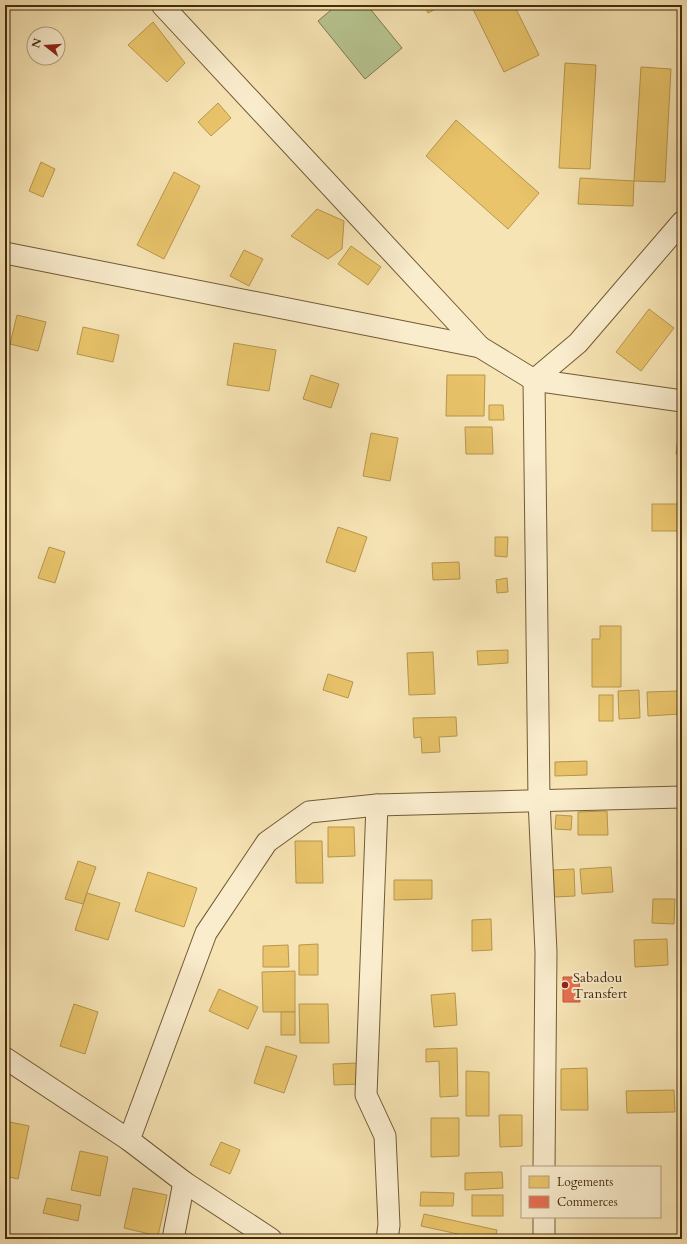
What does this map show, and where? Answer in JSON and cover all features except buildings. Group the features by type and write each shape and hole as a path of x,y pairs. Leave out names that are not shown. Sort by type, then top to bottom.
{"street":[{"path":"162,5 480,347 534,380 682,402"},
{"path":"534,380 578,343 682,222"},
{"path":"5,253 480,347"},
{"path":"534,380 539,800 546,952 544,1166"},
{"path":"129,1140 206,933 267,842 309,812 377,805 682,797"},
{"path":"377,805 366,1095 385,1136 389,1224 387,1239"},
{"path":"5,1058 129,1140 184,1182 271,1239"},
{"path":"173,1239 184,1182"},
{"path":"544,1218 544,1239"}],"green space":[{"path":"337,5 367,5 402,48 365,79 318,21"}],"place":[{"name":"Sabadou Transfert","path":"565,985"}]}
